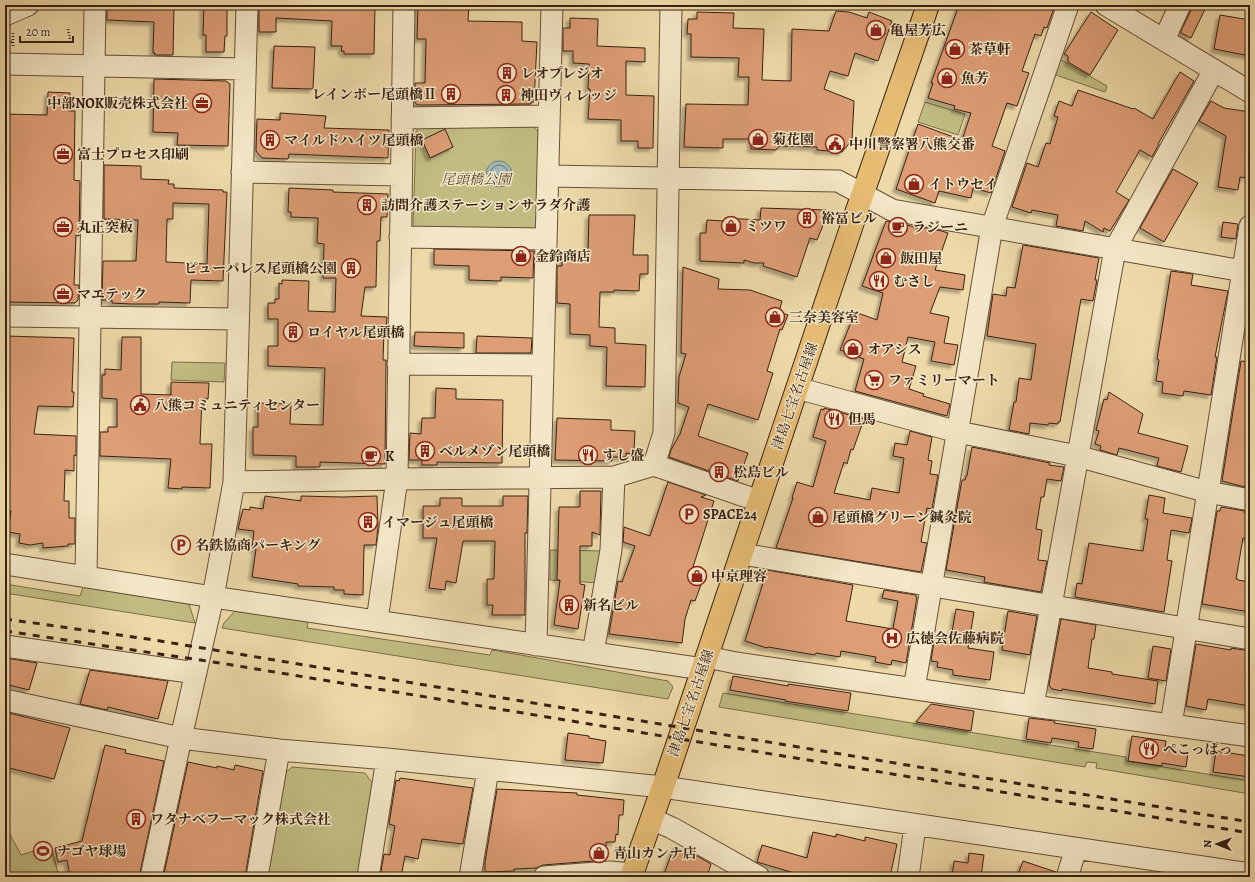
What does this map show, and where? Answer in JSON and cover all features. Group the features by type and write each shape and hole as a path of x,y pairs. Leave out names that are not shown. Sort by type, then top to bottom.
{"main road":[{"name":"津島七宝名古屋線","path":"632,875 928,5"}],"street":[{"path":"86,577 95,5"},
{"path":"151,877 213,597 234,482 247,5"},
{"path":"377,621 397,479 404,5"},
{"path":"536,645 552,5"},
{"path":"654,465 664,433 671,5"},
{"path":"914,689 992,227 1068,5"},
{"path":"1106,5 1250,92"},
{"path":"1164,40 1180,5"},
{"path":"9,64 245,69"},
{"path":"1033,706 1115,249 1214,70"},
{"path":"402,118 549,116"},
{"path":"242,172 402,175"},
{"path":"548,176 838,181 892,210 1246,273"},
{"path":"1171,725 1208,492 1246,273 1250,226"},
{"path":"400,237 546,239"},
{"path":"5,316 238,319"},
{"path":"398,364 543,365"},
{"path":"798,388 958,432 1077,456 1208,492 1250,500"},
{"path":"234,482 614,477 654,465 759,501"},
{"path":"593,653 611,550 614,477"},
{"path":"742,554 1250,640"},
{"path":"5,564 213,597 593,653 705,663 736,663 1250,736"},
{"path":"5,646 196,673"},
{"path":"5,700 181,738 280,750 387,759 663,787 1076,849 1181,871 1250,874"},
{"path":"257,877 280,750"},
{"path":"368,877 387,759"},
{"path":"470,877 488,770"},
{"path":"652,819 672,828 749,874"},
{"path":"908,877 915,826"},
{"path":"1067,877 1076,849"},
{"path":"544,877 610,872 632,875"}],"path":[{"path":"9,64 13,42 15,10"},
{"path":"68,29 70,39"},
{"path":"5,42 13,42"}],"green space":[{"path":"1058,58 1107,86 1105,92 1053,74"},
{"path":"925,102 965,114 958,135 918,122"},
{"name":"尾頭橋公園","path":"532,126 539,132 538,230 417,231 413,226 416,131 420,127"},
{"path":"172,362 225,363 224,382 171,380"},
{"path":"550,550 606,551 600,583 550,580"},
{"path":"5,584 80,596 83,587 189,604 195,623 5,593"},
{"path":"235,611 308,622 307,628 490,655 492,650 668,681 673,687 668,699 222,628 224,623"},
{"path":"723,693 1126,757 1126,761 1250,781 1250,794 1096,768 1097,763 1087,762 1085,767 719,707"},
{"path":"292,767 365,773 373,784 359,877 267,877 286,772"},
{"name":"ナゴヤ球場","path":"5,825 21,855 50,846 59,877 5,877"}],"water":[{"path":"499,161 508,165 512,174 508,183 499,187 490,183 486,174 490,165"}],"building":[{"path":"107,5 174,5 173,55 155,55 155,53 153,53 154,22 107,20"},
{"path":"204,5 227,5 227,36 225,36 224,52 206,52 206,35 203,35"},
{"path":"259,5 375,5 374,54 344,54 344,51 341,51 342,46 331,46 332,21 276,18 276,32 259,32"},
{"path":"418,5 469,5 468,21 522,22 522,41 537,42 534,102 531,102 531,104 417,105 415,102 415,83 425,83 426,39 417,39"},
{"path":"959,5 1055,5 1047,28 1044,27 1041,36 1035,34 1022,71 1029,73 1017,106 1007,103 992,146 1005,151 991,193 973,188 971,198 939,191 935,203 896,189 918,124 962,140 971,113 954,109 955,106 928,98 933,83 931,83"},
{"path":"1192,5 1207,5 1191,38 1181,33 1181,31"},
{"path":"836,11 849,12 867,18 869,12 892,21 878,61 855,53 848,76 830,71 824,89 854,101 852,140 842,152 817,150 817,147 779,146 776,150 751,149 751,139 723,139 723,148 684,147 686,104 748,105 749,77 738,77 739,58 691,57 691,34 687,34 688,19 697,19 697,12 734,13 733,28 764,29 762,80 791,81 792,29 829,31"},
{"path":"1091,12 1118,30 1090,75 1068,62 1068,56 1064,54"},
{"path":"1220,15 1250,20 1250,56 1214,49"},
{"path":"570,18 598,19 597,46 645,48 645,62 626,61 626,95 654,96 653,148 638,148 638,141 621,141 621,120 588,119 590,89 588,89 589,64 573,63 573,51 563,51 563,28 570,28"},
{"path":"274,46 315,47 313,89 272,88"},
{"path":"1180,72 1194,81 1152,157 1140,150 1116,192 1129,200 1110,231 1104,228 1103,232 1085,221 1083,231 1056,226 1058,215 1032,210 1031,213 1012,207 1027,163 1038,167 1046,143 1050,144 1058,117 1054,116 1059,101 1072,106 1078,90 1133,109 1134,108 1153,119"},
{"path":"154,79 226,81 230,84 228,146 177,145 178,133 153,132"},
{"path":"48,92 70,93 69,111 75,111 74,180 80,181 79,236 76,235 74,285 79,285 78,300 75,303 5,302 5,214 8,214 9,166 5,166 5,114 47,115"},
{"path":"1211,101 1224,108 1250,112 1250,137 1245,178 1240,177 1238,190 1218,187 1226,136 1199,121"},
{"path":"280,113 326,116 324,128 389,130 388,158 289,154 288,159 262,158 256,151 257,119 280,120"},
{"path":"445,129 453,147 430,158 422,140"},
{"path":"104,165 141,166 141,179 169,180 168,184 174,184 174,188 223,190 223,192 227,192 223,281 191,280 190,303 159,302 159,304 131,304 112,303 112,300 102,300 103,261 136,261 138,220 104,219","holes":["173,203 209,204 207,264 166,262 167,219 173,219"]},
{"path":"1173,169 1198,183 1164,242 1140,228"},
{"path":"289,188 333,190 333,192 388,194 387,217 381,217 380,241 377,241 376,287 365,287 361,316 387,317 386,330 384,330 383,360 386,360 385,464 320,462 320,467 296,467 296,456 253,455 253,427 258,427 258,403 291,404 290,424 323,425 325,368 268,366 268,346 278,346 278,319 268,319 268,303 275,303 275,299 279,299 279,283 282,284 282,280 309,281 308,311 335,312 336,278 323,278 324,244 317,243 318,218 291,217 291,212 288,212"},
{"path":"761,208 826,210 822,228 817,240 810,238 797,277 763,266 764,263 754,263 744,260 744,263 700,261 700,233 706,233 707,220 725,221 725,218 760,220"},
{"path":"589,215 635,215 633,255 648,255 648,274 640,274 639,291 614,290 614,292 600,292 599,327 615,328 615,343 646,345 645,387 606,386 607,347 590,346 590,335 570,334 570,304 557,303 557,266 562,266 562,252 588,253"},
{"path":"886,221 919,229 920,227 948,233 935,270 965,275 963,290 940,287 930,313 949,317 944,343 958,345 954,365 931,361 935,342 908,337 902,362 916,366 909,389 924,394 923,396 950,404 947,416 855,391 864,359 840,350 855,312 877,320 883,293 862,286"},
{"path":"1223,222 1238,224 1236,239 1221,237"},
{"path":"1023,245 1099,258 1093,301 1081,299 1060,422 1058,422 1058,424 1049,423 1048,425 1030,423 1029,434 1009,430 1014,402 1016,402 1019,378 1031,380 1036,344 987,336 993,294 1006,296 1007,287 1015,288"},
{"path":"434,249 534,251 533,278 501,277 501,281 469,280 469,266 434,265"},
{"path":"683,267 719,279 718,289 750,290 782,301 779,312 788,315 782,330 780,329 767,371 773,373 758,420 708,404 698,436 748,453 738,481 669,457 671,450 680,434 689,407 678,403 679,377 686,354 681,353"},
{"path":"1171,271 1193,274 1191,285 1228,291 1215,357 1217,357 1211,395 1184,391 1183,396 1162,393 1163,382 1156,381 1159,360 1157,359"},
{"path":"415,332 464,333 464,348 414,346"},
{"path":"5,336 74,338 72,392 74,392 73,407 38,406 34,434 76,436 74,471 65,470 64,501 69,501 69,518 75,518 75,544 43,548 43,543 30,545 19,543 20,534 8,532 11,511 5,510"},
{"path":"477,336 532,338 531,353 476,353"},
{"path":"122,337 141,337 141,394 171,395 171,382 209,383 208,399 202,399 200,444 212,444 210,488 168,488 171,459 100,456 100,432 108,432 108,427 117,427 117,399 102,398 102,375 105,375 105,369 121,370"},
{"path":"1241,361 1250,362 1250,458 1245,487 1222,481"},
{"path":"436,388 456,389 456,399 503,400 502,463 437,462 437,465 422,465 422,460 409,460 410,433 421,434 422,418 435,418"},
{"path":"1109,392 1143,414 1138,433 1188,446 1181,472 1157,466 1159,458 1119,448 1117,455 1100,450 1101,446 1095,444 1099,431 1096,430 1104,399 1107,400"},
{"path":"824,408 864,419 853,450 851,449 847,464 844,462 834,493 870,500 872,488 899,493 904,458 893,456 895,443 907,445 910,431 932,437 928,460 932,461 930,474 938,475 932,509 927,508 921,542 927,543 921,572 776,548 797,482 813,487 826,441 813,437 821,409 824,410"},
{"path":"557,418 611,420 611,430 635,431 634,451 632,451 632,454 626,453 626,457 612,457 612,461 555,460"},
{"path":"972,447 1050,463 1049,465 1064,467 1061,481 1047,479 1044,497 1041,497 1036,529 1042,530 1038,560 1047,561 1041,592 984,582 985,577 946,570 962,480 965,480 967,476"},
{"path":"668,482 706,495 701,497 714,501 693,567 706,571 695,601 691,600 685,619 682,643 609,634 618,581 622,582 635,546 623,542 624,527 650,536"},
{"path":"580,491 601,491 600,535 592,532 592,546 580,546 580,584 585,585 578,629 554,625 560,580 557,580 559,507 580,507"},
{"path":"1149,495 1165,498 1163,513 1192,518 1189,533 1171,530 1167,560 1172,561 1164,612 1075,597 1077,583 1082,584 1089,543 1143,551 1148,519 1145,519"},
{"path":"265,496 301,501 301,496 377,496 378,527 376,545 364,545 363,595 344,594 344,590 334,590 334,587 298,586 298,584 252,577 256,549 252,548 254,531 238,529 243,509 250,510 250,507 263,509"},
{"path":"503,496 528,496 527,533 525,533 525,615 492,615 493,605 487,605 487,579 494,579 495,541 463,541 456,583 446,581 445,590 429,588 437,538 423,538 423,506 440,506 440,498 462,498 462,506 503,506"},
{"path":"1221,507 1245,511 1244,513 1250,514 1250,539 1243,538 1236,579 1250,582 1250,612 1202,604 1217,511 1220,511"},
{"path":"767,570 853,585 846,621 893,629 898,601 882,598 884,590 916,595 917,597 906,663 892,660 891,665 875,662 876,657 841,651 840,657 816,653 815,655 767,648 745,641"},
{"path":"956,609 974,612 968,648 994,652 990,680 953,675 953,670 937,667 938,662 931,661 935,635 951,638"},
{"path":"1008,611 1037,616 1030,655 1002,650"},
{"path":"1061,619 1096,625 1094,639 1092,639 1088,668 1112,672 1112,674 1158,681 1155,704 1062,689 1062,691 1052,689 1049,685"},
{"path":"1196,644 1231,650 1231,648 1250,651 1250,706 1208,699 1206,710 1186,706"},
{"path":"1153,646 1171,649 1166,681 1148,678"},
{"path":"5,658 37,663 29,690 5,684"},
{"path":"90,670 168,681 158,719 108,707 107,710 80,704"},
{"path":"733,676 788,686 788,684 851,693 848,711 730,690"},
{"path":"931,704 974,711 971,731 916,722"},
{"path":"5,712 70,728 54,779 5,767"},
{"path":"1029,718 1055,721 1054,723 1096,729 1093,749 1078,747 1079,742 1052,738 1051,743 1026,739"},
{"path":"568,733 589,736 589,738 606,741 603,763 565,760"},
{"path":"1132,736 1166,741 1165,749 1188,753 1186,767 1162,763 1162,766 1128,761"},
{"path":"105,745 126,750 125,753 164,761 139,877 70,877 67,860 58,862 55,848 82,841"},
{"path":"1216,751 1250,756 1250,777 1213,772"},
{"path":"188,762 234,770 235,765 263,771 245,877 179,877 164,874"},
{"path":"400,778 473,788 463,844 422,839 418,859 405,856 401,877 380,877 384,854 390,855 395,826 389,824 396,780 399,781"},
{"path":"497,789 577,793 577,795 624,800 623,815 619,815 618,835 616,834 615,842 606,842 606,860 543,865 536,868 514,869 514,871 485,872 485,862"},
{"path":"813,832 836,837 836,834 865,841 865,837 897,844 890,877 791,877 794,873 757,862 762,845 807,858"},
{"path":"674,847 697,856 711,864 707,877 663,877"},
{"path":"969,853 984,855 981,877 952,877 954,861 968,863"},
{"path":"1023,861 1056,872 1055,877 1017,877"}],"railway":[{"path":"5,619 148,639 1250,822"},
{"path":"5,631 220,663 1250,833"}],"place":[{"name":"亀屋芳広","path":"876,30"},
{"name":"茶草軒","path":"955,49"},
{"name":"レオプレジオ","path":"507,73"},
{"name":"魚芳","path":"947,78"},
{"name":"レインボー尾頭橋Ⅱ","path":"451,94"},
{"name":"神田ヴィレッジ","path":"506,95"},
{"name":"中部NOK販売株式会社","path":"202,103"},
{"name":"菊花園","path":"758,139"},
{"name":"マイルドハイツ尾頭橋","path":"270,140"},
{"name":"中川警察署八熊交番","path":"835,144"},
{"name":"富士プロセス印刷","path":"63,154"},
{"name":"イトウセイ","path":"914,184"},
{"name":"訪問介護ステーションサラダ介護","path":"367,205"},
{"name":"裕冨ビル","path":"807,218"},
{"name":"ミツワ","path":"731,226"},
{"name":"丸正突板","path":"63,227"},
{"name":"ラジーニ","path":"898,227"},
{"name":"金鈴商店","path":"521,256"},
{"name":"飯田屋","path":"886,258"},
{"name":"ピューパレス尾頭橋公園","path":"351,268"},
{"name":"むさし","path":"879,281"},
{"name":"マエテック","path":"63,294"},
{"name":"三奈美容室","path":"775,317"},
{"name":"ロイヤル尾頭橋","path":"293,332"},
{"name":"オアシス","path":"853,349"},
{"name":"ファミリーマート","path":"874,380"},
{"name":"八熊コミュニティセンター","path":"140,405"},
{"name":"但馬","path":"834,419"},
{"name":"ベルメゾン尾頭橋","path":"425,451"},
{"name":"すし盛","path":"588,455"},
{"name":"K","path":"371,456"},
{"name":"松島ビル","path":"719,472"},
{"name":"SPACE24","path":"689,514"},
{"name":"尾頭橋グリーン鍼灸院","path":"818,517"},
{"name":"イマージュ尾頭橋","path":"368,522"},
{"name":"名鉄協商パーキング","path":"181,545"},
{"name":"中京理容","path":"697,576"},
{"name":"新名ビル","path":"569,605"},
{"name":"広徳会佐藤病院","path":"892,638"},
{"name":"ぺこっぱっ","path":"1149,749"},
{"name":"ワタナベフーマック株式会社","path":"136,819"},
{"name":"ナゴヤ球場","path":"43,851"},
{"name":"青山カンナ店","path":"599,853"}]}
